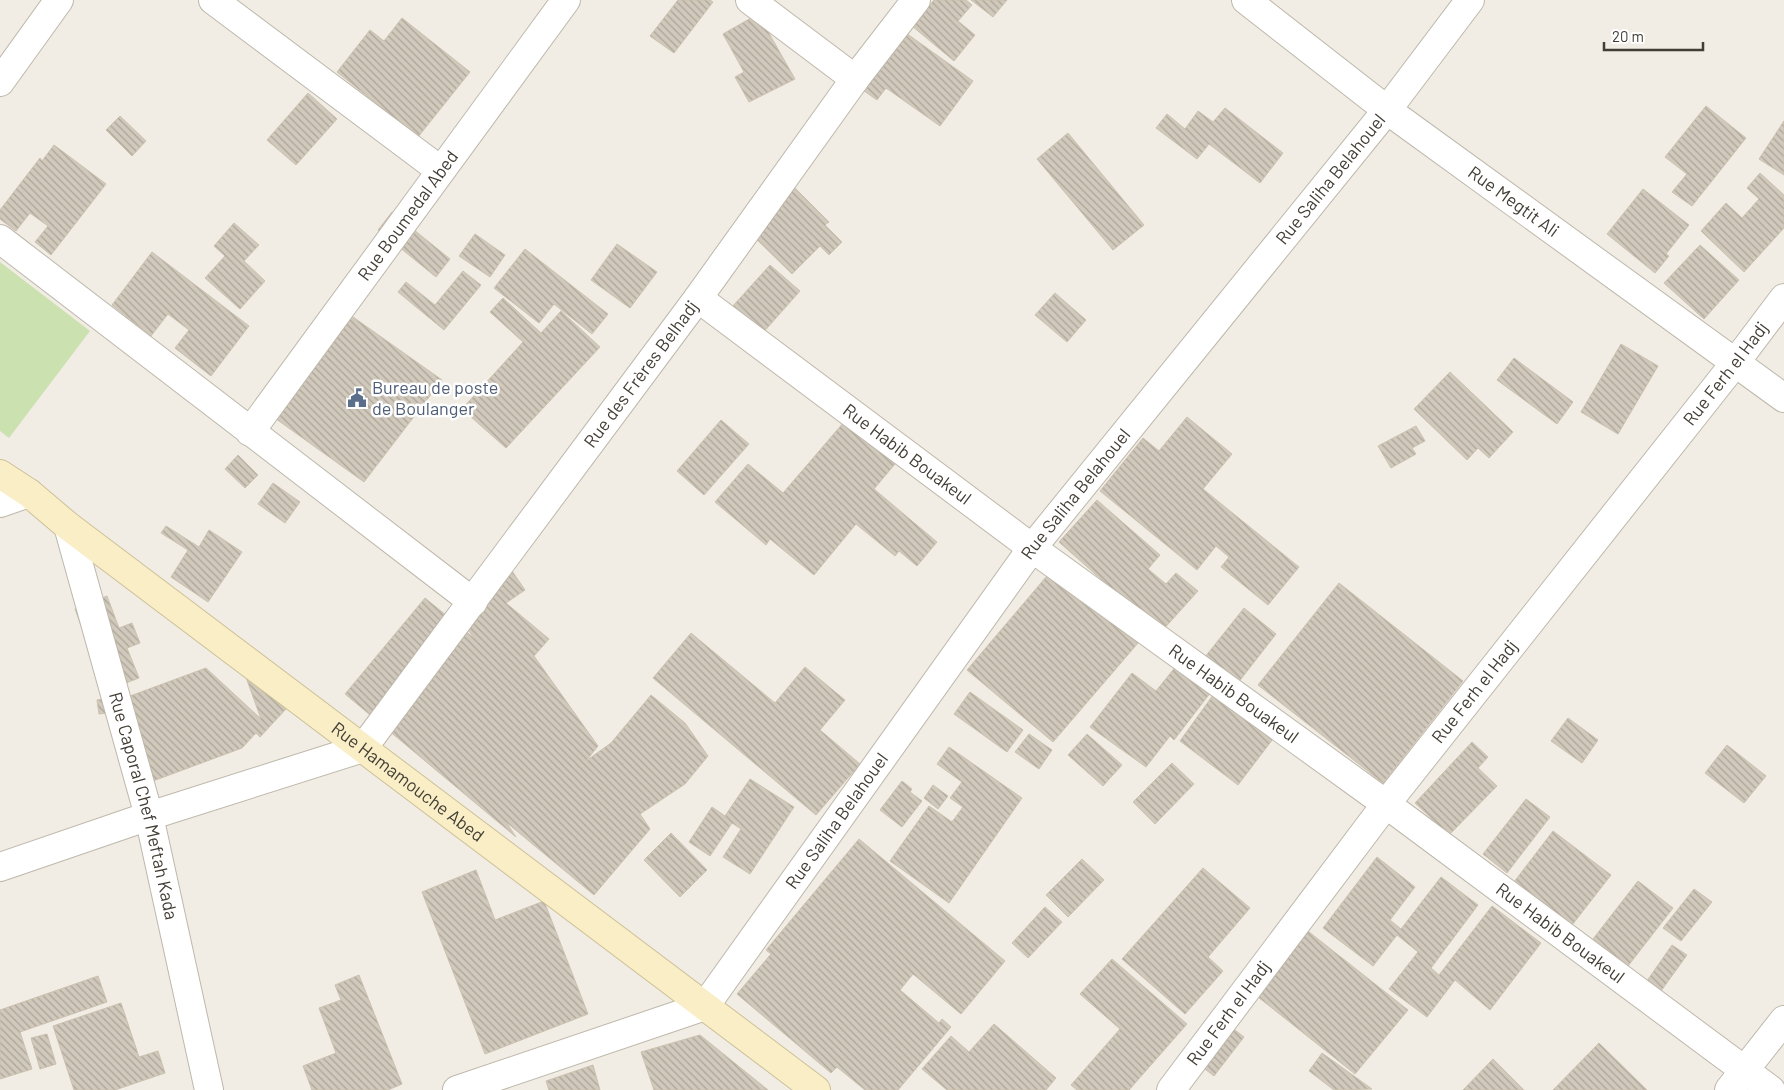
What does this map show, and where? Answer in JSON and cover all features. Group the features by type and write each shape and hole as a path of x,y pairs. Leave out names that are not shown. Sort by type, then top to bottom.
{"main road":[{"name":"Rue Hamamouche Abed","path":"0,474 28,493 68,526 816,1090"}],"street":[{"path":"0,82 60,0"},
{"path":"213,0 440,170"},
{"name":"Rue Boumedal Abed","path":"250,432 566,0"},
{"path":"750,0 856,79"},
{"name":"Rue des Frères Belhadj","path":"363,748 698,298 856,79 916,0"},
{"name":"Rue Megtit Ali","path":"1246,0 1387,110 1784,398"},
{"name":"Rue Saliha Belahouel","path":"705,1006 1032,548 1387,110 1470,0"},
{"path":"0,240 473,602"},
{"name":"Rue Habib Bouakeul","path":"698,298 1032,548 1386,804 1737,1080 1771,1090"},
{"name":"Rue Ferh el Hadj","path":"1171,1090 1386,804 1735,363 1784,298"},
{"path":"0,504 28,493"},
{"name":"Rue Caporal Chef Meftah Kada","path":"68,526 149,816 209,1090"},
{"path":"0,867 149,816 363,748"},
{"path":"457,1090 705,1006"},
{"path":"1737,1080 1784,1020"}],"green space":[{"path":"0,262 90,331 9,438 0,431"}],"building":[{"path":"678,0 710,0 713,2 674,53 650,36"},
{"path":"934,0 966,0 972,5 958,21 975,35 954,61 912,26"},
{"path":"971,0 1007,0 993,17"},
{"path":"758,14 795,79 749,102 735,77 744,72 723,34"},
{"path":"402,18 470,72 418,137 337,72 370,30 384,41"},
{"path":"892,23 973,81 940,126 886,88 877,100 850,81"},
{"path":"308,93 337,119 296,165 267,140"},
{"path":"1706,106 1746,138 1692,206 1672,192 1687,174 1665,157"},
{"path":"1225,108 1283,153 1260,183 1209,144 1197,159 1156,128 1167,114 1185,129 1198,111 1213,122"},
{"path":"120,116 146,141 132,156 106,130"},
{"path":"1784,121 1784,175 1759,159"},
{"path":"1068,133 1144,225 1113,250 1037,159"},
{"path":"54,145 106,184 51,255 35,242 48,226 30,213 16,231 0,219 0,210 40,158 42,161"},
{"path":"1760,173 1784,195 1784,228 1744,272 1701,231 1726,203 1742,218 1759,199 1747,188"},
{"path":"784,177 829,222 825,225 842,242 829,255 820,246 792,274 739,222"},
{"path":"1643,189 1689,225 1666,254 1669,256 1655,273 1607,234"},
{"path":"392,212 450,259 436,277 378,230"},
{"path":"234,223 259,245 244,261 265,281 240,309 205,278 225,256 214,246"},
{"path":"475,234 505,255 490,277 459,256"},
{"path":"617,244 657,272 630,308 591,280"},
{"path":"1700,245 1739,280 1704,319 1664,283"},
{"path":"525,249 608,314 592,334 554,304 539,323 494,288"},
{"path":"152,252 249,326 211,376 175,348 189,330 168,314 151,336 112,305"},
{"path":"770,265 800,291 761,335 731,308"},
{"path":"463,271 481,285 444,330 398,292 406,282 435,305"},
{"path":"1055,293 1086,320 1067,342 1035,315"},
{"path":"503,298 541,333 561,311 600,347 506,448 462,409 523,342 490,312"},
{"name":"Bureau de poste de Boulanger","path":"346,312 442,380 364,482 272,416"},
{"path":"1621,344 1658,366 1618,434 1581,412"},
{"path":"1514,358 1573,402 1557,424 1497,380"},
{"path":"1450,372 1513,432 1489,458 1478,448 1467,460 1414,409"},
{"path":"1187,417 1232,454 1203,489 1299,567 1268,605 1221,567 1229,557 1216,546 1197,570 1100,491 1143,438 1159,451"},
{"path":"721,420 749,444 704,495 677,471"},
{"path":"844,422 895,464 874,489 937,542 917,566 899,551 895,556 856,524 814,575 770,539 766,545 715,502 748,464 783,493"},
{"path":"1416,426 1425,441 1412,448 1416,454 1391,468 1378,446"},
{"path":"238,455 258,475 245,488 225,469"},
{"path":"273,483 300,502 285,523 258,504"},
{"path":"1097,500 1160,555 1148,569 1166,584 1176,573 1198,591 1161,632 1059,542"},
{"path":"166,526 199,547 209,530 242,552 208,602 171,577 188,550 161,533"},
{"path":"1052,570 1138,643 1053,742 967,670"},
{"path":"512,571 525,590 506,603 549,639 534,656 598,746 586,761 611,743 651,695 685,723 708,756 685,784 640,814 650,829 594,895 506,822 516,837 345,694 425,598 474,638 458,616"},
{"path":"1339,583 1463,681 1383,783 1258,685"},
{"path":"107,596 119,628 132,623 140,643 127,648 139,678 105,691 75,609"},
{"path":"1244,608 1276,634 1234,688 1201,662"},
{"path":"691,633 775,703 805,667 845,700 820,730 860,764 816,815 653,678"},
{"path":"1177,665 1211,692 1174,740 1170,736 1146,767 1090,727 1132,673 1156,691"},
{"path":"206,668 261,719 243,669 286,709 260,737 256,733 242,748 153,781 122,699"},
{"path":"1216,691 1276,735 1238,785 1180,741"},
{"path":"970,692 1023,730 1007,752 954,714"},
{"path":"122,696 124,711 99,714 97,700"},
{"path":"1568,718 1598,740 1582,763 1551,741"},
{"path":"1029,734 1052,750 1039,769 1015,752"},
{"path":"1087,734 1122,765 1103,786 1068,755"},
{"path":"1472,742 1488,757 1478,768 1497,786 1449,835 1415,803"},
{"path":"1727,745 1766,776 1744,803 1705,773"},
{"path":"949,747 1022,798 949,903 890,861 929,806 952,822 963,807 950,798 962,782 937,764"},
{"path":"1172,763 1194,784 1155,824 1133,802"},
{"path":"750,779 794,807 750,874 723,857 741,829 732,823 710,856 689,842 712,807 725,816"},
{"path":"902,781 912,789 910,792 922,801 902,827 880,810"},
{"path":"933,785 948,796 938,809 924,798"},
{"path":"1526,799 1550,817 1507,873 1483,854"},
{"path":"1553,831 1611,875 1569,929 1525,896 1528,892 1514,882"},
{"path":"671,833 707,870 680,897 644,860"},
{"path":"859,839 1005,961 961,1014 913,974 900,990 939,1023 942,1019 951,1027 898,1090 865,1090 837,1067 831,1073 737,994 771,954 766,950"},
{"path":"1377,857 1415,887 1390,920 1401,929 1441,877 1478,905 1431,968 1439,975 1492,906 1541,943 1490,1010 1455,980 1427,1017 1389,989 1418,952 1397,935 1373,966 1323,928"},
{"path":"1082,859 1104,880 1068,917 1046,895"},
{"path":"1203,868 1250,908 1208,957 1223,971 1185,1014 1122,959"},
{"path":"476,870 495,920 544,901 588,1014 485,1054 422,892"},
{"path":"1638,881 1673,908 1628,966 1593,939"},
{"path":"1694,889 1712,902 1681,941 1663,928"},
{"path":"1045,907 1062,922 1028,958 1012,943"},
{"path":"1304,928 1408,1010 1355,1074 1253,993"},
{"path":"1672,945 1687,955 1656,998 1642,988"},
{"path":"1112,959 1187,1024 1129,1090 1077,1090 1071,1085 1120,1029 1080,994"},
{"path":"359,975 402,1084 388,1090 312,1090 303,1066 336,1053 319,1008 341,1000 335,985"},
{"path":"98,976 107,1002 20,1032 32,1069 0,1079 0,1010"},
{"path":"121,1003 139,1057 158,1051 165,1073 115,1090 74,1090 53,1026"},
{"path":"994,1024 1056,1078 1046,1090 947,1090 922,1069 951,1036 969,1052"},
{"path":"1231,1027 1244,1037 1214,1076 1201,1066"},
{"path":"47,1034 56,1064 40,1069 31,1038"},
{"path":"700,1035 768,1090 654,1090 641,1052"},
{"path":"1599,1043 1647,1090 1553,1090"},
{"path":"1322,1053 1372,1089 1334,1090 1309,1071"},
{"path":"1493,1059 1524,1090 1463,1090"},
{"path":"593,1065 600,1090 549,1090 546,1081"}],"place":[{"name":"Bureau de poste de Boulanger","path":"357,398"}]}
